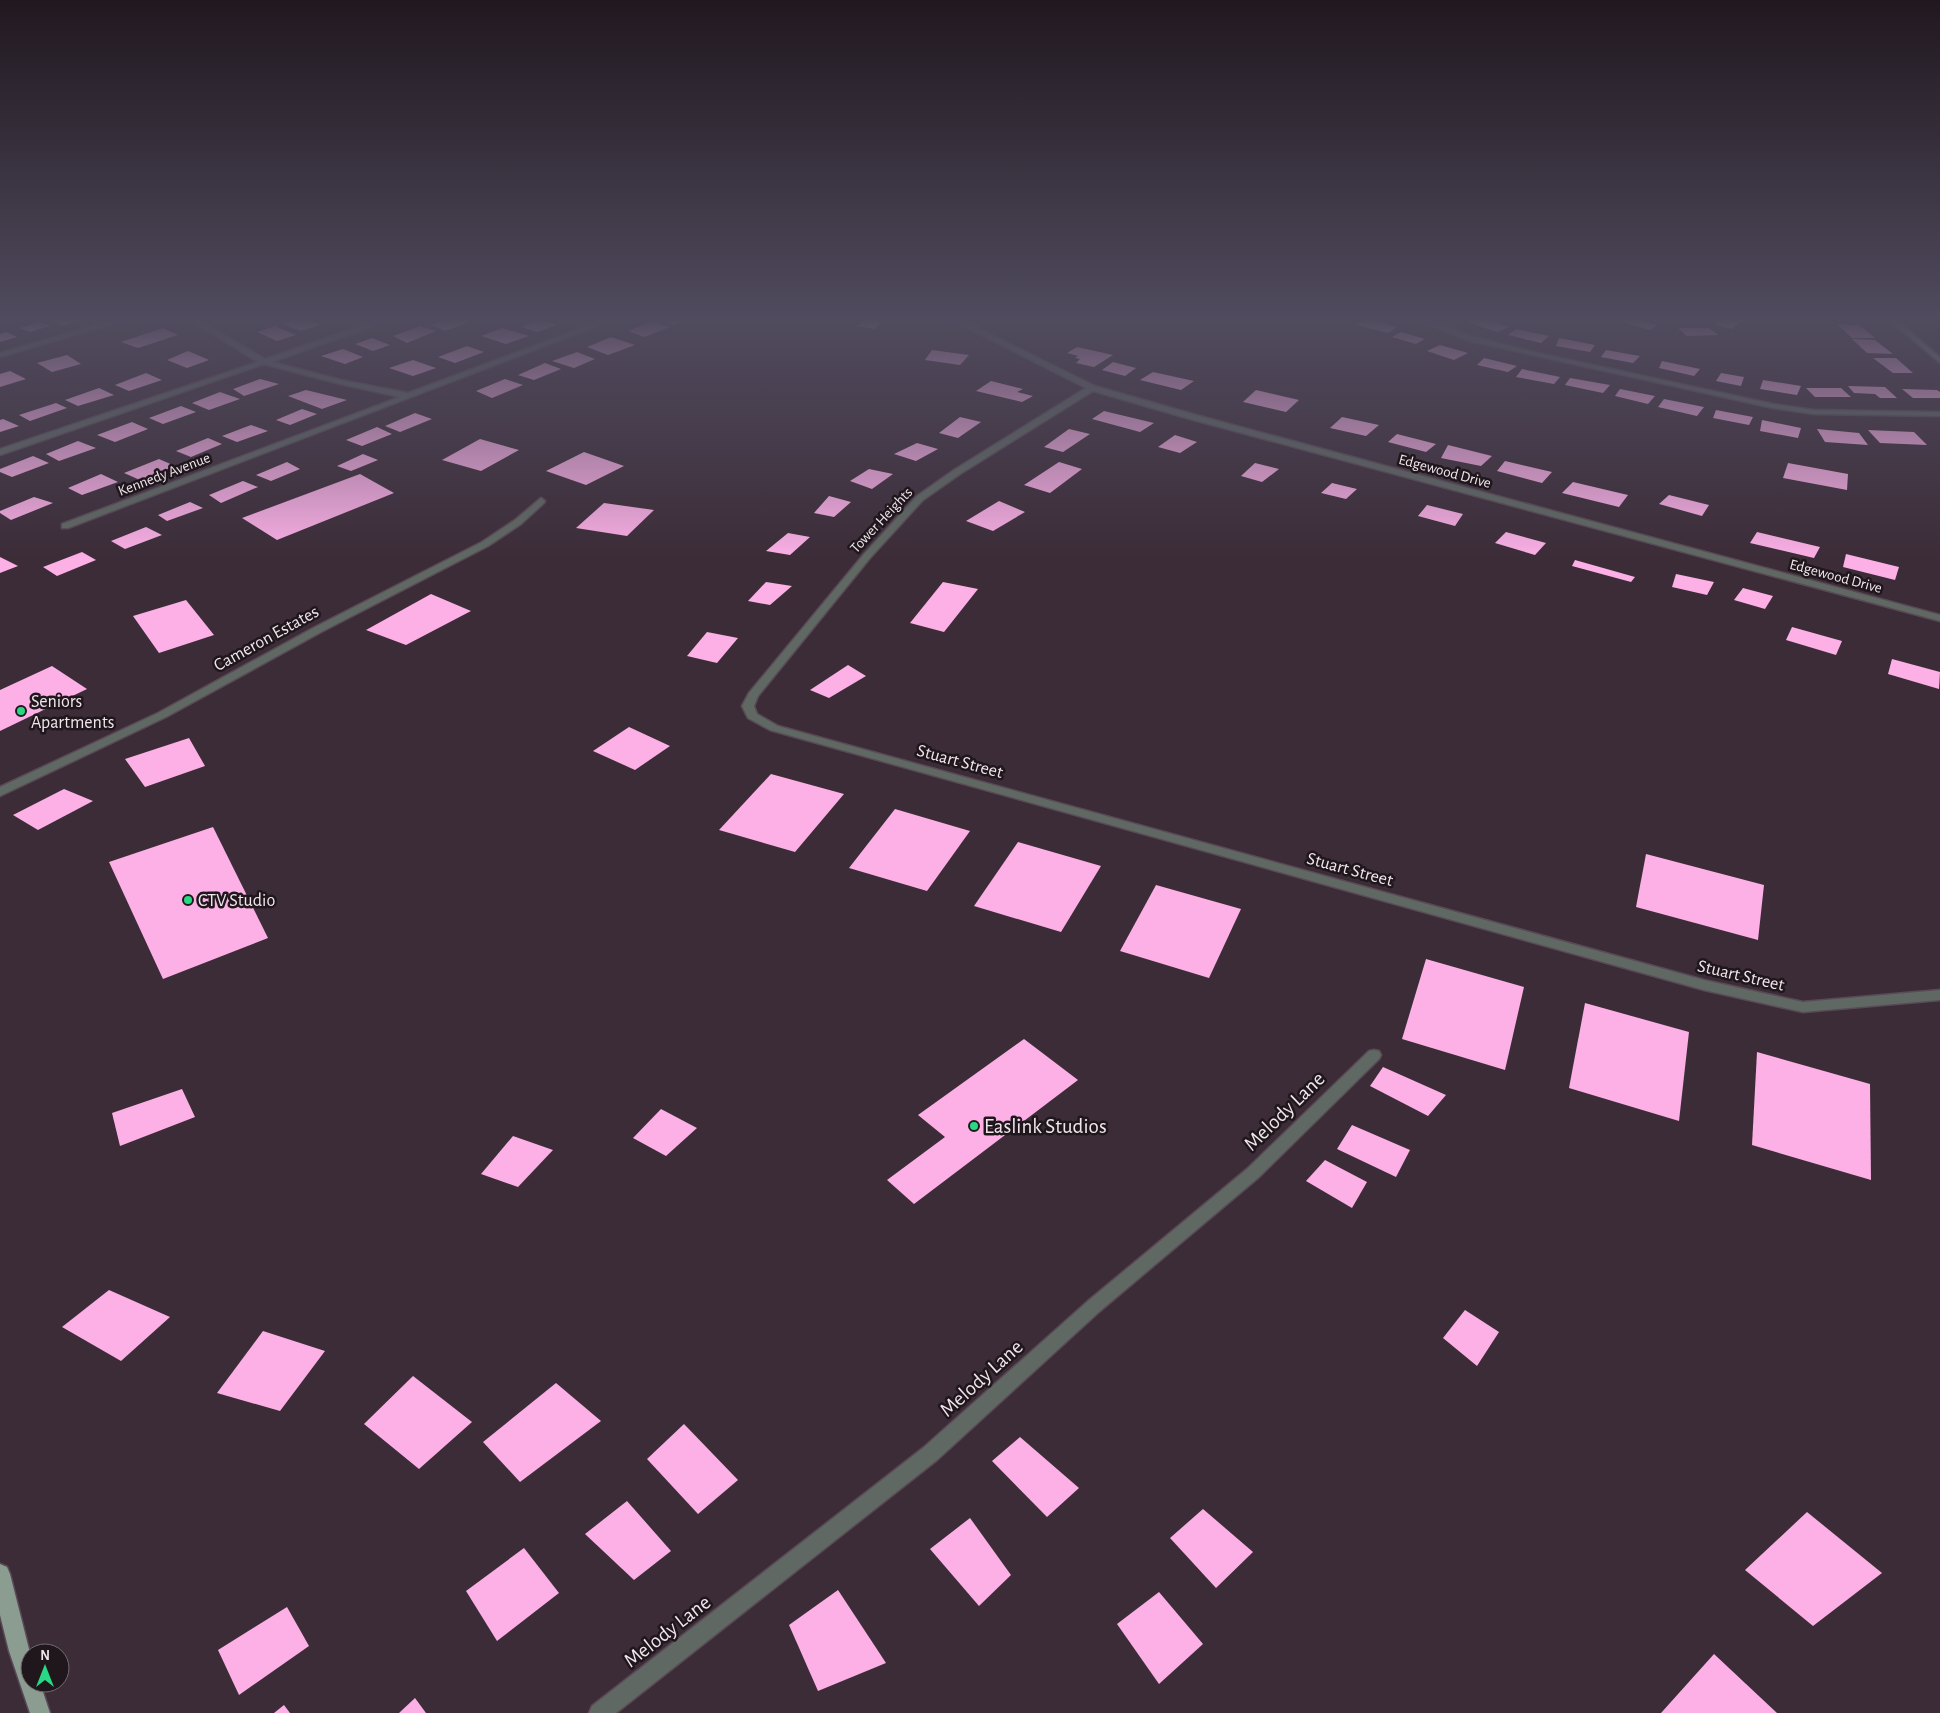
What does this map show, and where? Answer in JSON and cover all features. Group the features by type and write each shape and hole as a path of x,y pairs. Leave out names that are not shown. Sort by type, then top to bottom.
{"main road":[{"path":"0,1574 19,1651 40,1713"}],"street":[{"path":"0,452 153,400"},
{"name":"Kennedy Avenue","path":"65,526 399,400"},
{"name":"Tower Heights","path":"758,720 752,716 748,709 753,696 867,556 920,498 965,467 1073,400"},
{"name":"Edgewood Drive","path":"1133,400 1940,618"},
{"path":"1745,400 1814,412 1940,414"},
{"name":"Cameron Estates","path":"0,792 162,715 319,629 485,544 518,522 541,501"},
{"name":"Stuart Street","path":"758,720 774,728 1704,986 1803,1007 1940,995"},
{"name":"Melody Lane","path":"599,1713 930,1454 1094,1306 1253,1173 1374,1055"}],"building":[{"path":"65,400 98,400 78,406"},
{"path":"200,400 237,400 209,410 192,403"},
{"path":"298,400 347,400 322,409"},
{"path":"1245,400 1299,400 1286,412 1243,402"},
{"path":"1631,400 1652,400 1648,404"},
{"path":"1663,400 1669,400 1704,407 1697,416 1658,407"},
{"path":"56,403 67,408 30,421 19,415"},
{"path":"181,406 196,412 163,424 149,418"},
{"path":"302,409 317,414 290,425 276,420"},
{"path":"1716,410 1753,417 1749,425 1713,418"},
{"path":"1104,411 1154,423 1140,432 1092,419"},
{"path":"415,413 432,419 400,432 385,426"},
{"path":"960,417 981,422 958,438 939,433"},
{"path":"1342,417 1379,425 1366,436 1330,428"},
{"path":"3,419 19,426 0,432 0,420"},
{"path":"1762,420 1801,428 1798,438 1760,431"},
{"path":"132,422 148,429 115,442 97,435"},
{"path":"251,425 268,431 237,442 222,436"},
{"path":"377,427 392,434 362,446 346,440"},
{"path":"1069,429 1090,434 1063,452 1044,447"},
{"path":"1817,429 1859,433 1868,445 1825,442"},
{"path":"1868,430 1914,432 1927,445 1880,443"},
{"path":"1397,434 1436,444 1426,452 1388,442"},
{"path":"1175,435 1197,442 1180,453 1158,447"},
{"path":"208,438 222,444 191,457 176,451"},
{"path":"480,439 519,450 481,471 442,460"},
{"path":"78,441 96,448 59,461 46,454"},
{"path":"917,443 938,449 916,461 894,454"},
{"path":"1448,445 1492,456 1481,466 1441,458"},
{"path":"584,452 624,466 586,485 546,471"},
{"path":"363,454 378,460 351,471 337,466"},
{"path":"33,456 49,463 12,477 0,472 0,469"},
{"path":"159,459 175,466 140,480 124,473"},
{"path":"1505,461 1552,472 1542,483 1497,471"},
{"path":"287,462 300,469 271,481 256,475"},
{"path":"1059,462 1082,469 1050,493 1024,485"},
{"path":"1255,463 1279,469 1262,482 1241,476"},
{"path":"1788,463 1848,474 1847,490 1783,478"},
{"path":"869,469 893,474 872,489 850,481"},
{"path":"101,474 118,482 82,495 68,488"},
{"path":"360,474 394,493 277,540 242,518"},
{"path":"243,481 258,487 221,503 209,495"},
{"path":"1573,482 1628,495 1619,507 1562,493"},
{"path":"1332,483 1357,489 1346,499 1321,493"},
{"path":"1669,495 1709,505 1702,516 1659,504"},
{"path":"829,496 851,502 834,517 814,513"},
{"path":"34,497 53,503 11,520 0,513 0,511"},
{"path":"999,501 1025,512 993,531 966,521"},
{"path":"190,502 203,508 167,521 158,515"},
{"path":"604,503 654,510 627,536 576,528"},
{"path":"1427,505 1463,514 1455,526 1418,516"},
{"path":"146,527 162,535 125,549 111,541"},
{"path":"1506,532 1546,543 1535,555 1495,543"},
{"path":"1757,532 1820,547 1814,558 1750,543"},
{"path":"788,533 810,537 790,555 766,551"},
{"path":"82,552 96,560 57,576 43,567"},
{"path":"1846,554 1899,567 1895,580 1843,567"},
{"path":"0,557 18,566 0,573"},
{"path":"1575,560 1635,577 1631,582 1572,566"},
{"path":"1676,574 1714,582 1707,595 1672,587"},
{"path":"766,582 792,586 770,605 748,601"},
{"path":"943,582 978,589 944,632 910,623"},
{"path":"1743,588 1773,596 1765,609 1734,600"},
{"path":"431,594 471,611 406,645 366,630"},
{"path":"186,600 214,635 159,653 133,616"},
{"path":"1792,627 1842,641 1836,655 1786,640"},
{"path":"707,632 738,638 717,663 687,656"},
{"path":"1892,659 1940,672 1939,689 1888,674"},
{"path":"848,665 866,676 829,698 810,690"},
{"name":"Seniors Apartments","path":"52,666 87,689 0,731 0,690"},
{"path":"629,727 670,746 635,770 593,751"},
{"path":"189,738 205,766 145,787 125,759"},
{"path":"771,774 844,794 795,852 719,830"},
{"path":"64,789 93,801 38,830 13,815"},
{"path":"895,809 970,831 927,891 849,868"},
{"name":"CTV Studio","path":"213,827 268,938 163,979 109,862"},
{"path":"1018,842 1101,866 1061,932 974,906"},
{"path":"1646,854 1764,885 1758,940 1636,907"},
{"path":"1156,885 1241,909 1209,978 1120,951"},
{"path":"1426,959 1524,987 1505,1070 1402,1039"},
{"path":"1585,1003 1689,1032 1679,1121 1569,1088"},
{"name":"Easlink Studios","path":"1024,1039 1078,1080 914,1204 887,1180 945,1137 918,1115"},
{"path":"1757,1052 1870,1084 1871,1180 1752,1145"},
{"path":"1383,1067 1446,1095 1428,1116 1370,1086"},
{"path":"182,1089 195,1117 120,1146 112,1113"},
{"path":"661,1109 697,1128 666,1156 633,1138"},
{"path":"1352,1125 1410,1150 1396,1177 1337,1149"},
{"path":"513,1136 553,1150 518,1187 481,1174"},
{"path":"1325,1160 1367,1182 1352,1208 1306,1181"},
{"path":"109,1290 170,1317 121,1361 62,1327"},
{"path":"1465,1310 1499,1332 1477,1366 1443,1338"},
{"path":"263,1331 325,1351 280,1411 217,1393"},
{"path":"413,1376 472,1422 419,1469 364,1424"},
{"path":"556,1383 601,1421 520,1482 483,1442"},
{"path":"684,1424 738,1480 698,1514 647,1459"},
{"path":"1020,1437 1079,1488 1047,1517 992,1461"},
{"path":"627,1501 671,1551 634,1580 585,1534"},
{"path":"1203,1509 1253,1552 1216,1588 1170,1538"},
{"path":"1807,1512 1882,1573 1813,1626 1745,1570"},
{"path":"970,1518 1011,1575 979,1606 930,1549"},
{"path":"524,1548 559,1593 497,1641 466,1591"},
{"path":"838,1590 886,1663 818,1691 789,1625"},
{"path":"1159,1592 1203,1644 1159,1684 1117,1624"},
{"path":"287,1607 309,1646 239,1695 218,1650"},
{"path":"1714,1654 1777,1713 1661,1713"},
{"path":"415,1698 426,1713 399,1713"},
{"path":"284,1705 290,1713 274,1713"}],"place":[{"name":"Seniors Apartments","path":"21,711"},
{"name":"CTV Studio","path":"188,900"},
{"name":"Easlink Studios","path":"974,1126"}]}
